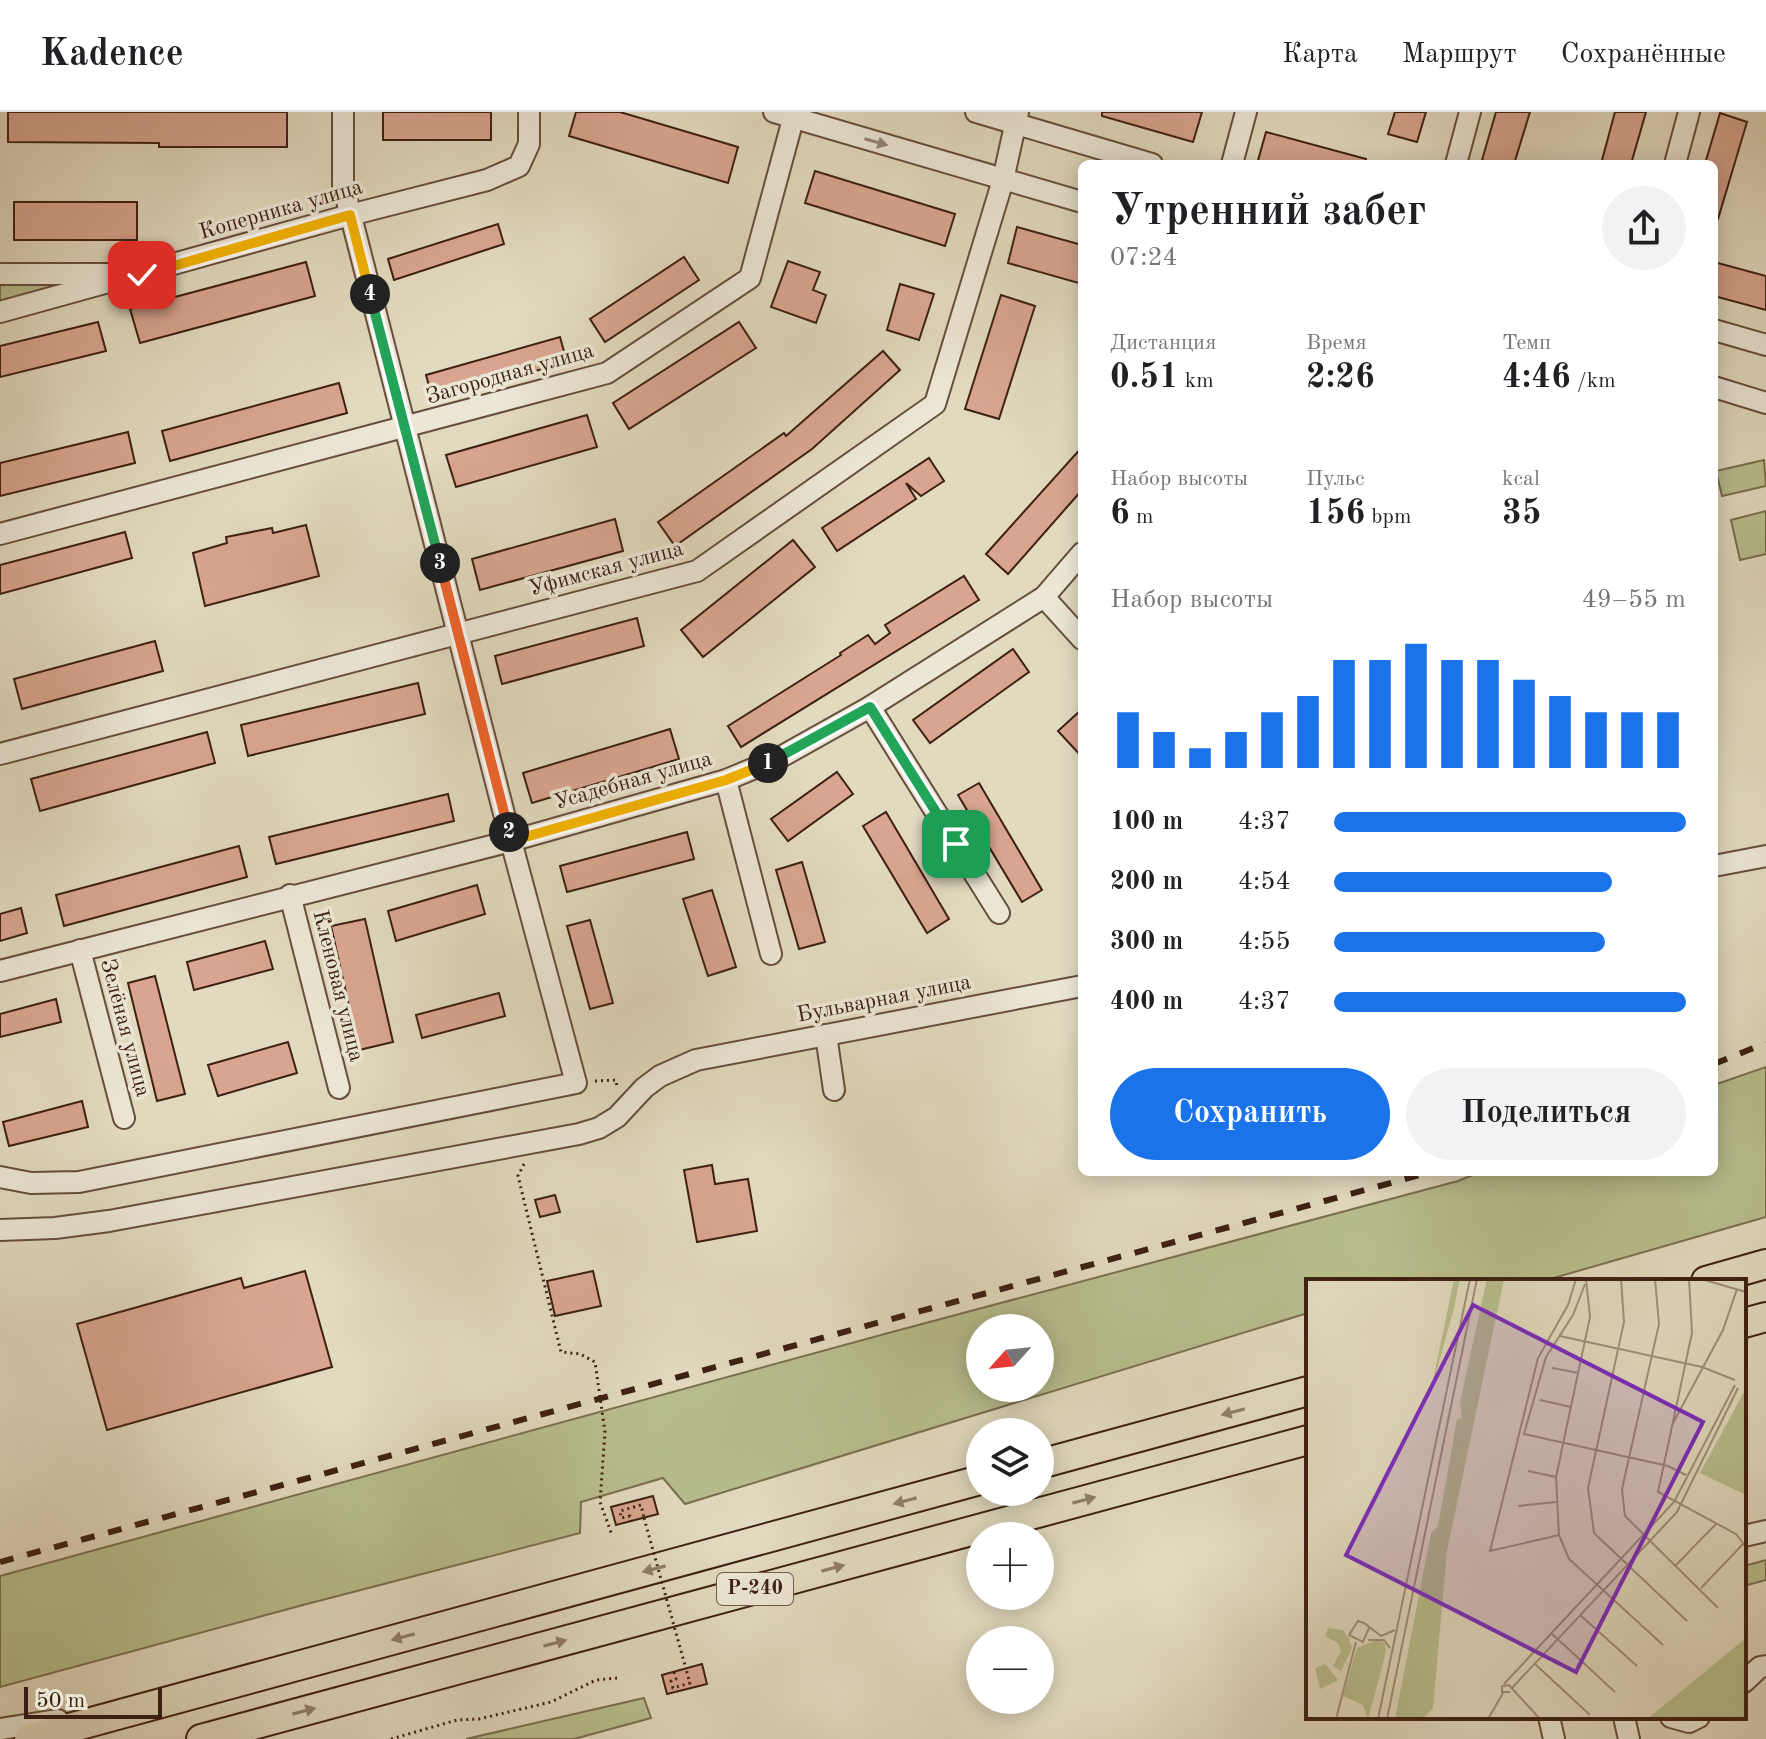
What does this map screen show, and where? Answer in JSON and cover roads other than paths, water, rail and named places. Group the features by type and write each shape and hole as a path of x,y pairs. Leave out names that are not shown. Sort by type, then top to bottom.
{"highway":[{"path":"1713,1279 1766,1264"},
{"path":"1746,1322 1766,1317"},
{"path":"1054,1460 1306,1392"},
{"name":"Р-240","path":"201,1739 1306,1441"},
{"name":"Р-240","path":"29,1739 966,1484"}],"street":[{"path":"0,1177 31,1183 79,1182 576,1083 350,215 343,185 343,112"},
{"name":"Коперника улица","path":"0,312 487,180 519,166 529,144 529,112"},
{"path":"976,112 1016,118 1140,160"},
{"path":"1233,160 1246,112"},
{"path":"1457,160 1470,112"},
{"path":"1676,160 1689,112"},
{"path":"788,114 1078,201"},
{"name":"Загородная улица","path":"0,534 607,373 750,278 788,114"},
{"name":"Уфимская улица","path":"0,754 697,571 935,404 1003,180 1016,118"},
{"path":"0,274 142,275"},
{"path":"1718,331 1766,345"},
{"path":"1718,388 1766,403"},
{"name":"Усадебная улица","path":"0,971 511,841 726,780 779,758 870,707 1044,597 1078,558"},
{"path":"1044,597 1078,635"},
{"path":"870,707 999,913"},
{"path":"726,780 771,954"},
{"path":"1718,865 1766,856"},
{"name":"Кленовая улица","path":"290,895 339,1088"},
{"name":"Зелёная улица","path":"80,950 124,1118"},
{"name":"Бульварная улица","path":"0,1230 55,1228 109,1221 579,1134 599,1128 617,1117 660,1076 696,1060 1078,987"},
{"path":"826,1035 834,1090"},
{"path":"1746,1536 1766,1531"},
{"path":"1746,1680 1760,1667 1766,1666"},
{"path":"0,1729 156,1704"},
{"path":"1549,1719 1554,1739"},
{"path":"1624,1719 1629,1739"}],"railway":[{"path":"1718,1062 1766,1043"},
{"path":"0,1562 1416,1176"}]}
